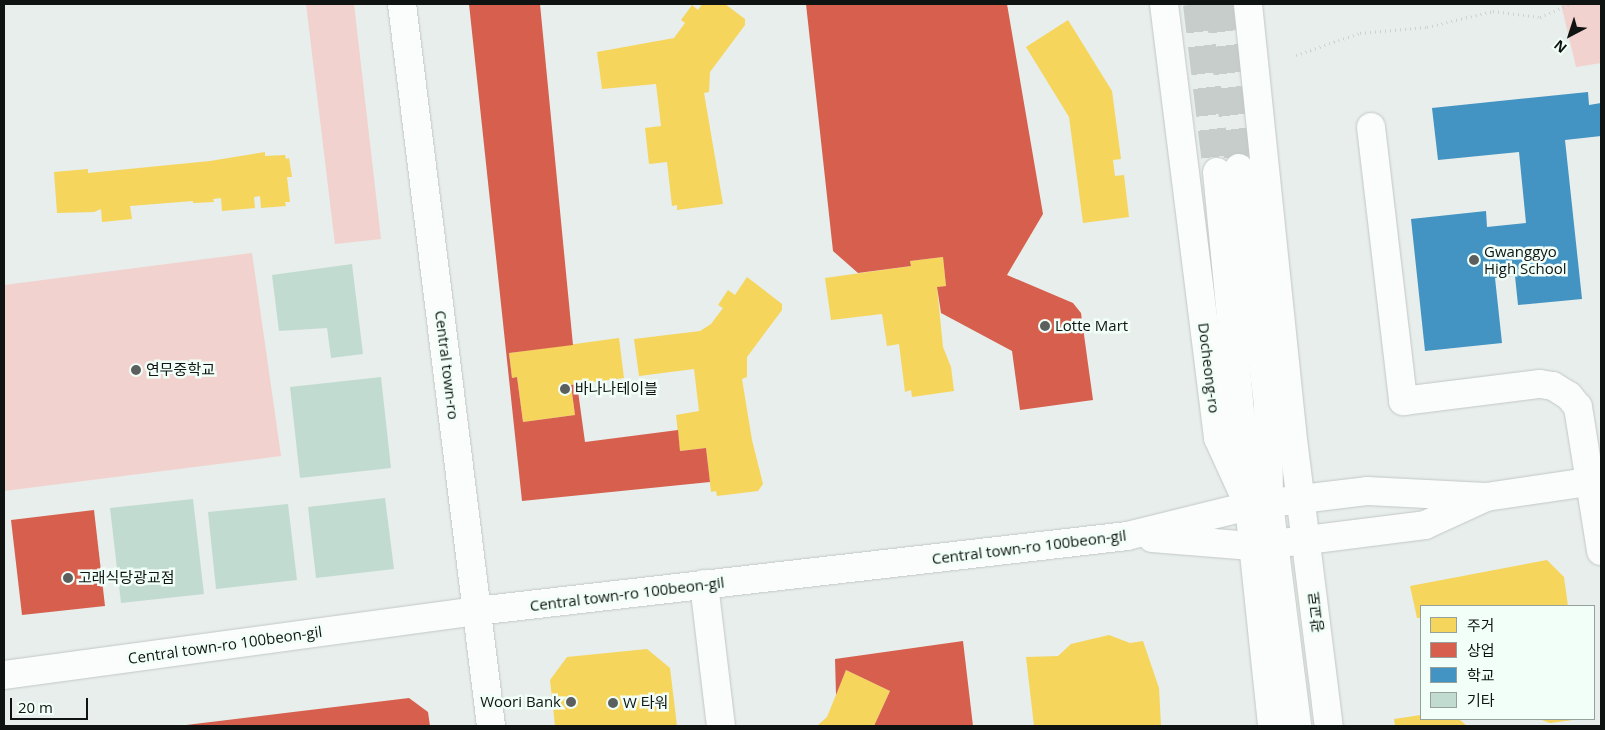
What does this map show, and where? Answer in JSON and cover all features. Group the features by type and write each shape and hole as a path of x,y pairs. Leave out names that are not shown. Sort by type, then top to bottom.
{"street":[{"name":"Central town-ro","path":"402,4 491,726"},
{"name":"Docheong-ro","path":"1164,4 1218,438 1259,505 1263,545 1272,726"},
{"path":"1248,4 1301,498"},
{"path":"1371,127 1403,401 1540,384 1553,386 1569,396 1578,407 1597,480 1601,551"},
{"path":"1228,170 1259,505"},
{"path":"1128,536 1263,545 1307,540 1425,524 1486,497 1597,480"},
{"name":"Central town-ro 100beon-gil","path":"4,675 477,612 1128,536 1259,505 1301,498 1367,491 1486,497"},
{"name":"광교로","path":"1301,498 1329,726"},
{"path":"1263,545 1297,726"},
{"path":"704,584 722,726"}],"path":[{"path":"1296,55 1360,33 1427,27 1493,11 1540,17 1571,4"}],"shaded area":[{"path":"306,4 354,4 381,239 335,244"},
{"path":"1561,4 1601,4 1601,63 1576,67"},
{"name":"연무중학교","path":"252,253 281,456 4,491 4,285"}],"building: 주거":[{"path":"702,4 725,4 745,19 745,25 710,72 709,92 704,93 723,204 677,210 677,205 672,206 667,162 649,164 645,128 661,126 656,84 602,89 597,52 674,38 685,23 681,20 692,5 698,10"},
{"path":"1068,20 1112,91 1121,159 1113,160 1115,176 1124,175 1129,217 1083,223 1069,117 1026,47"},
{"path":"265,152 265,156 285,155 286,159 289,158 292,177 287,177 290,202 285,202 286,206 261,208 260,196 254,197 255,208 222,211 221,198 213,199 214,202 193,203 193,201 130,206 132,219 102,222 101,209 94,212 57,213 54,172 88,169 88,173 210,161"},
{"path":"943,257 946,286 937,287 943,347 951,367 954,391 912,397 911,390 905,392 899,344 887,346 882,314 831,320 825,278 911,266 910,261"},
{"path":"747,277 782,304 782,310 747,357 747,377 742,379 752,440 763,484 758,491 717,496 716,491 711,492 706,448 680,451 676,415 699,411 694,369 639,376 634,339 700,331 711,324 723,308 718,305 728,290 735,295"},
{"path":"619,338 624,378 571,385 575,415 523,422 517,377 512,378 509,353"},
{"path":"1547,560 1564,577 1568,605 1420,605 1420,618 1417,618 1410,586"},
{"path":"1109,635 1130,643 1143,641 1159,688 1161,726 1034,726 1026,657 1058,656 1071,644"},
{"name":"W 타워","path":"647,649 670,668 677,726 555,726 550,680 567,657"},
{"path":"846,670 890,691 874,726 817,726 827,717"},
{"path":"1420,715 1420,720 1460,720 1467,726 1395,726 1394,719"},
{"path":"1542,720 1573,720 1550,723"}],"building: 상업":[{"path":"469,4 540,4 573,345 509,353 512,378 517,377 523,422 575,415 571,385 577,384 585,442 678,430 680,451 706,448 710,482 522,501"},
{"path":"806,4 1007,4 1043,214 1007,275 1073,303 1081,313 1093,400 1020,410 1012,351 941,313 937,287 946,286 943,257 910,261 911,266 858,273 833,251"},
{"path":"94,510 105,606 22,615 11,520"},
{"path":"963,641 973,726 874,726 890,691 846,670 836,695 835,659"},
{"path":"409,698 428,712 430,726 178,726"}],"building: 학교":[{"path":"1588,92 1589,105 1601,103 1601,136 1565,140 1582,299 1518,305 1515,276 1495,278 1502,343 1425,351 1411,219 1486,211 1487,227 1526,223 1519,152 1438,160 1432,108"}],"building: 기타":[{"path":"352,264 363,354 331,358 327,328 279,331 272,275"},
{"path":"381,377 391,468 300,478 290,387"},
{"path":"385,498 394,569 316,578 308,507"},
{"path":"193,499 204,594 121,603 110,508"},
{"path":"288,504 297,580 216,589 208,512"}],"tunnel":[{"path":"1197,4 1217,172"},
{"path":"1219,4 1239,168"}],"place":[{"name":"Gwanggyo High School","path":"1474,260"},
{"name":"Lotte Mart","path":"1045,326"},
{"name":"연무중학교","path":"136,370"},
{"name":"바나나테이블","path":"565,389"},
{"name":"고래식당광교점","path":"68,578"},
{"name":"Woori Bank","path":"571,702"},
{"name":"W 타워","path":"613,703"}]}
